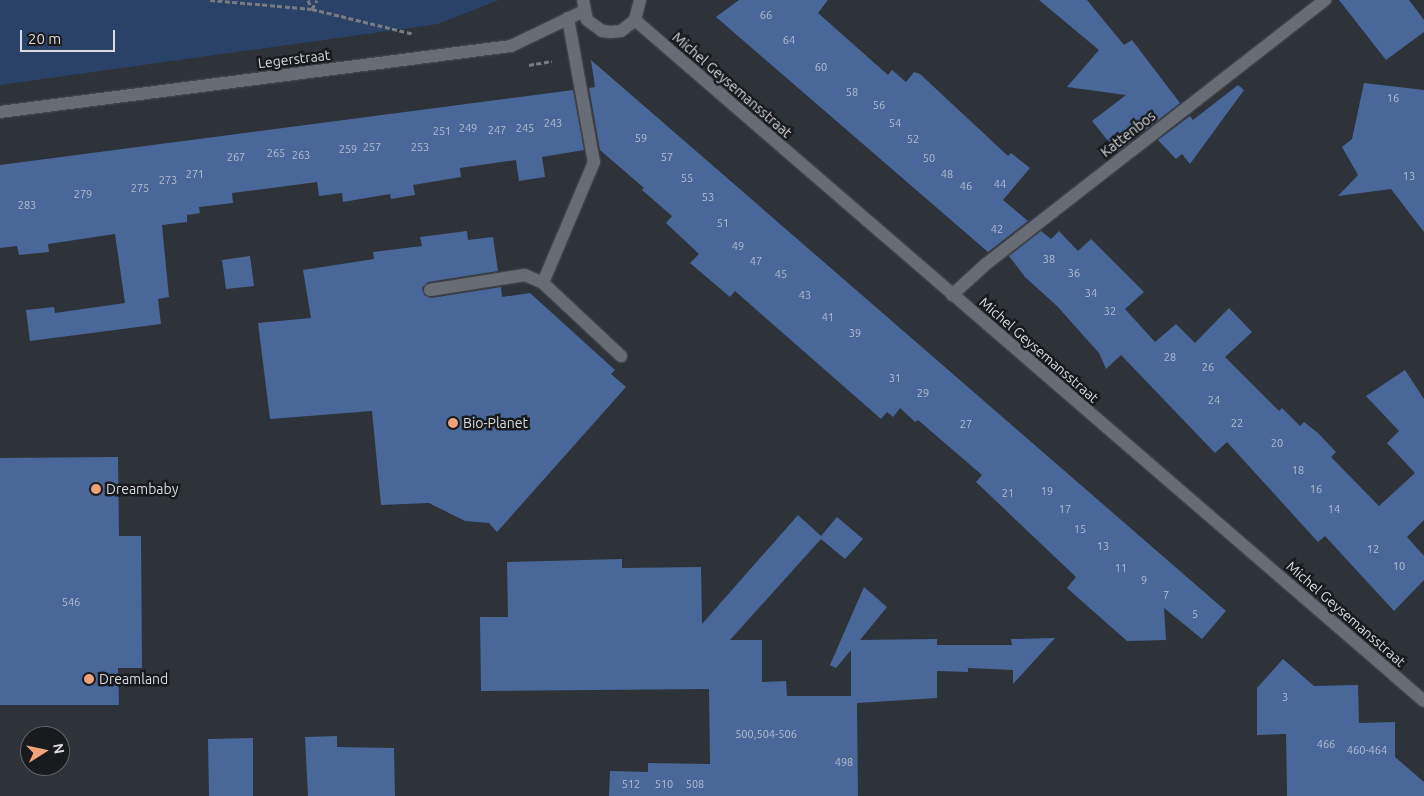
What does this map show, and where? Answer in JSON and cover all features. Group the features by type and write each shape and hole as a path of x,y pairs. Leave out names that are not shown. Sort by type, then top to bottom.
{"street":[{"path":"584,5 587,20 602,31 621,31 635,20 640,0"},
{"name":"Kattenbos","path":"952,295 986,264 1325,0"},
{"name":"Legerstraat","path":"0,112 512,46 568,18 584,5"},
{"path":"542,283 594,162 568,18"},
{"name":"Michel Geysemansstraat","path":"635,20 1424,701"},
{"path":"430,290 525,275 542,283 621,356"}],"path":[{"path":"210,0 312,10 419,35 423,58"},
{"path":"308,0 312,10"},
{"path":"312,10 317,0"}],"shaded area":[{"path":"0,0 499,0 438,24 0,85"}],"building":[{"path":"739,0 828,0 818,13 888,75 892,70 906,82 914,72 920,74 1008,156 1011,153 1030,168 1003,200 1028,221 988,252 716,17"},
{"path":"1039,0 1087,0 1124,45 1132,40 1180,103 1117,152 1092,121 1126,95 1067,87 1099,50"},
{"path":"1339,0 1409,0 1424,20 1424,32 1386,60"},
{"path":"591,60 1226,611 1202,639 1164,608 1166,640 1127,641 1067,588 1076,577 976,482 982,475 918,420 915,422 900,408 893,417 887,412 881,419 735,291 730,297 690,263 699,254 666,223 672,216 642,190 644,188 600,150 589,88 595,87"},
{"path":"1364,83 1424,90 1424,232 1391,189 1338,196 1358,175 1342,147 1352,139"},
{"path":"1238,85 1244,90 1190,164 1182,154 1176,159 1158,140 1190,116 1193,120"},
{"path":"573,90 584,150 542,157 545,177 519,181 516,160 460,168 461,177 413,185 415,195 391,199 390,194 343,202 342,193 319,196 317,182 232,193 233,203 199,207 200,213 187,215 187,222 162,225 169,297 158,299 161,324 30,341 26,310 54,307 55,313 125,303 115,234 48,244 49,252 19,255 17,246 0,248 0,165"},
{"path":"467,231 468,240 493,237 498,271 428,282 422,288 424,295 431,298 501,287 502,297 530,293 615,370 611,374 626,387 497,532 489,523 465,521 429,503 381,505 372,411 270,419 258,323 311,318 303,270 374,259 373,252 422,246 420,237"},
{"path":"1041,231 1051,239 1059,231 1078,251 1091,239 1144,292 1125,309 1155,342 1176,324 1195,343 1229,308 1252,332 1225,357 1279,411 1282,408 1300,426 1304,422 1318,433 1336,452 1331,457 1379,506 1415,473 1387,443 1399,431 1366,396 1405,370 1424,399 1424,520 1407,537 1424,556 1424,580 1394,611 1325,536 1318,542 1227,442 1215,453 1121,355 1106,369 1099,353 1057,306 1025,277 1009,256"},
{"path":"250,256 254,286 226,289 222,260"},
{"path":"118,457 119,536 141,536 142,668 118,668 119,705 0,705 0,458"},
{"path":"798,515 821,536 837,517 863,539 845,559 821,539 730,640 762,640 762,682 786,681 787,696 851,696 851,650 836,668 830,665 864,587 887,607 860,640 937,639 937,645 1012,645 1011,639 1055,638 1013,684 1013,670 968,668 968,672 937,671 937,698 857,703 858,796 609,796 610,771 648,772 648,763 710,764 709,689 481,691 480,617 508,617 507,562 622,559 622,568 701,567 702,624"},
{"path":"1283,659 1314,686 1358,685 1359,723 1395,722 1395,757 1424,782 1424,796 1287,796 1286,734 1257,735 1257,688"},
{"path":"337,736 337,747 394,748 395,796 308,796 305,737"},
{"path":"253,738 253,796 209,796 208,739"}],"place":[{"name":"Bio-Planet","path":"453,423"},
{"name":"Dreambaby","path":"96,489"},
{"name":"Dreamland","path":"89,679"}]}
